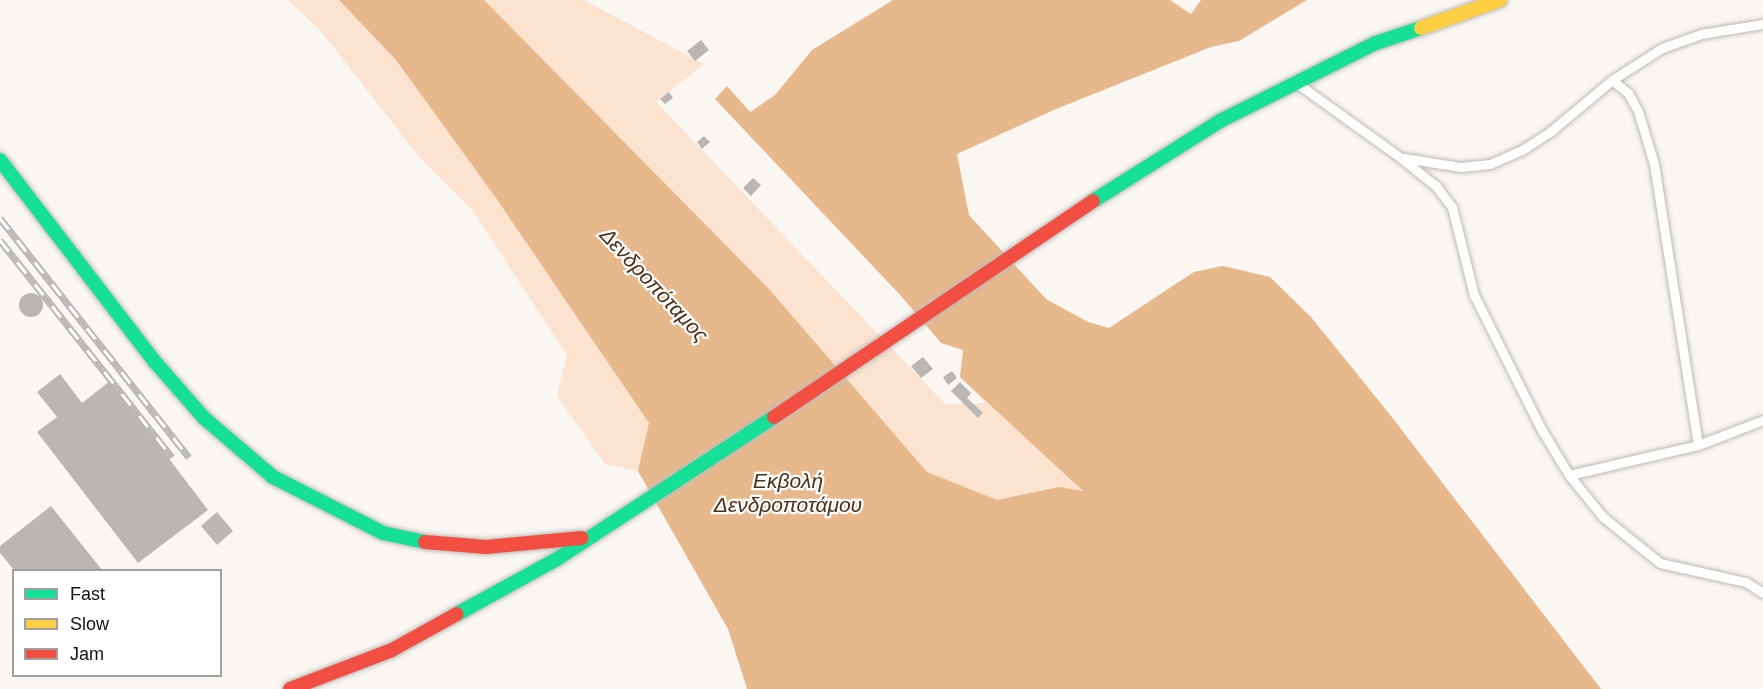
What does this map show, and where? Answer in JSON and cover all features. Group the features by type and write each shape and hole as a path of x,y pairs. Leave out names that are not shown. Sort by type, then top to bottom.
{"street":[{"path":"290,689 392,650 589,537 803,398 1057,225 1210,127 1294,81 1376,43 1500,0"},
{"path":"0,160 156,363 204,418 273,477 383,533 432,544 486,547 589,537"}],"lane":[{"path":"1401,158 1461,167 1490,164 1522,150 1551,130 1612,80 1662,48 1701,34 1763,24"},
{"path":"1612,80 1628,93 1638,111 1654,164 1698,445"},
{"path":"1294,81 1401,158 1436,186 1452,207 1474,295 1540,427 1569,476 1604,517 1660,563 1746,582 1763,592"},
{"path":"1569,476 1698,445 1763,420"}],"shaded area":[{"path":"288,0 584,0 704,64 656,102 945,404 986,403 960,377 1046,299 1088,322 1109,328 1194,272 1223,266 1270,277 1505,563 644,472 605,464 557,396 567,355 472,210 420,158 320,30"}],"water":[{"path":"339,0 484,0 769,289 927,472 997,500 1059,487 1083,491 960,377 963,350 941,343 902,297 715,99 727,86 750,112 775,95 812,50 893,0 1170,0 1191,14 1201,0 1307,0 1239,41 1211,47 1056,109 957,154 969,215 1046,299 1088,322 1109,328 1194,272 1223,266 1270,277 1311,317 1391,416 1601,689 747,689 728,629 638,471 649,423 496,198 396,60"}],"building":[{"path":"701,40 709,50 695,61 687,51"},
{"path":"669,92 673,98 665,104 660,99"},
{"path":"704,136 710,142 702,149 697,142"},
{"path":"753,178 761,185 751,196 743,188"},
{"path":"31,293 40,296 43,305 40,314 31,317 22,314 19,305 22,296"},
{"path":"923,357 933,369 921,378 911,366"},
{"path":"952,371 957,378 948,385 943,377"},
{"path":"60,374 82,403 110,381 208,510 138,563 37,432 57,417 37,392"},
{"path":"960,382 971,393 967,398 983,413 978,418 951,391"},
{"path":"51,506 101,569 13,569 0,553 0,546"},
{"path":"217,512 233,531 217,545 201,526"}],"railway":[{"path":"0,218 189,457"},
{"path":"0,240 172,457"}],"traffic: fast":[{"path":"1093,201 1220,121 1376,43 1421,28"},
{"path":"0,160 156,363 204,418 273,477 383,533 425,542"},
{"path":"457,614 557,559 774,417"}],"traffic: slow":[{"path":"1421,28 1500,0"}],"traffic: jam":[{"path":"774,417 1093,201"},
{"path":"425,542 486,547 582,538"},
{"path":"290,689 392,650 457,614"}],"water label":[{"name":"Δενδροπόταμος","path":"654,285"},
{"name":"Εκβολή Δενδροποτάμου","path":"788,493"}]}
